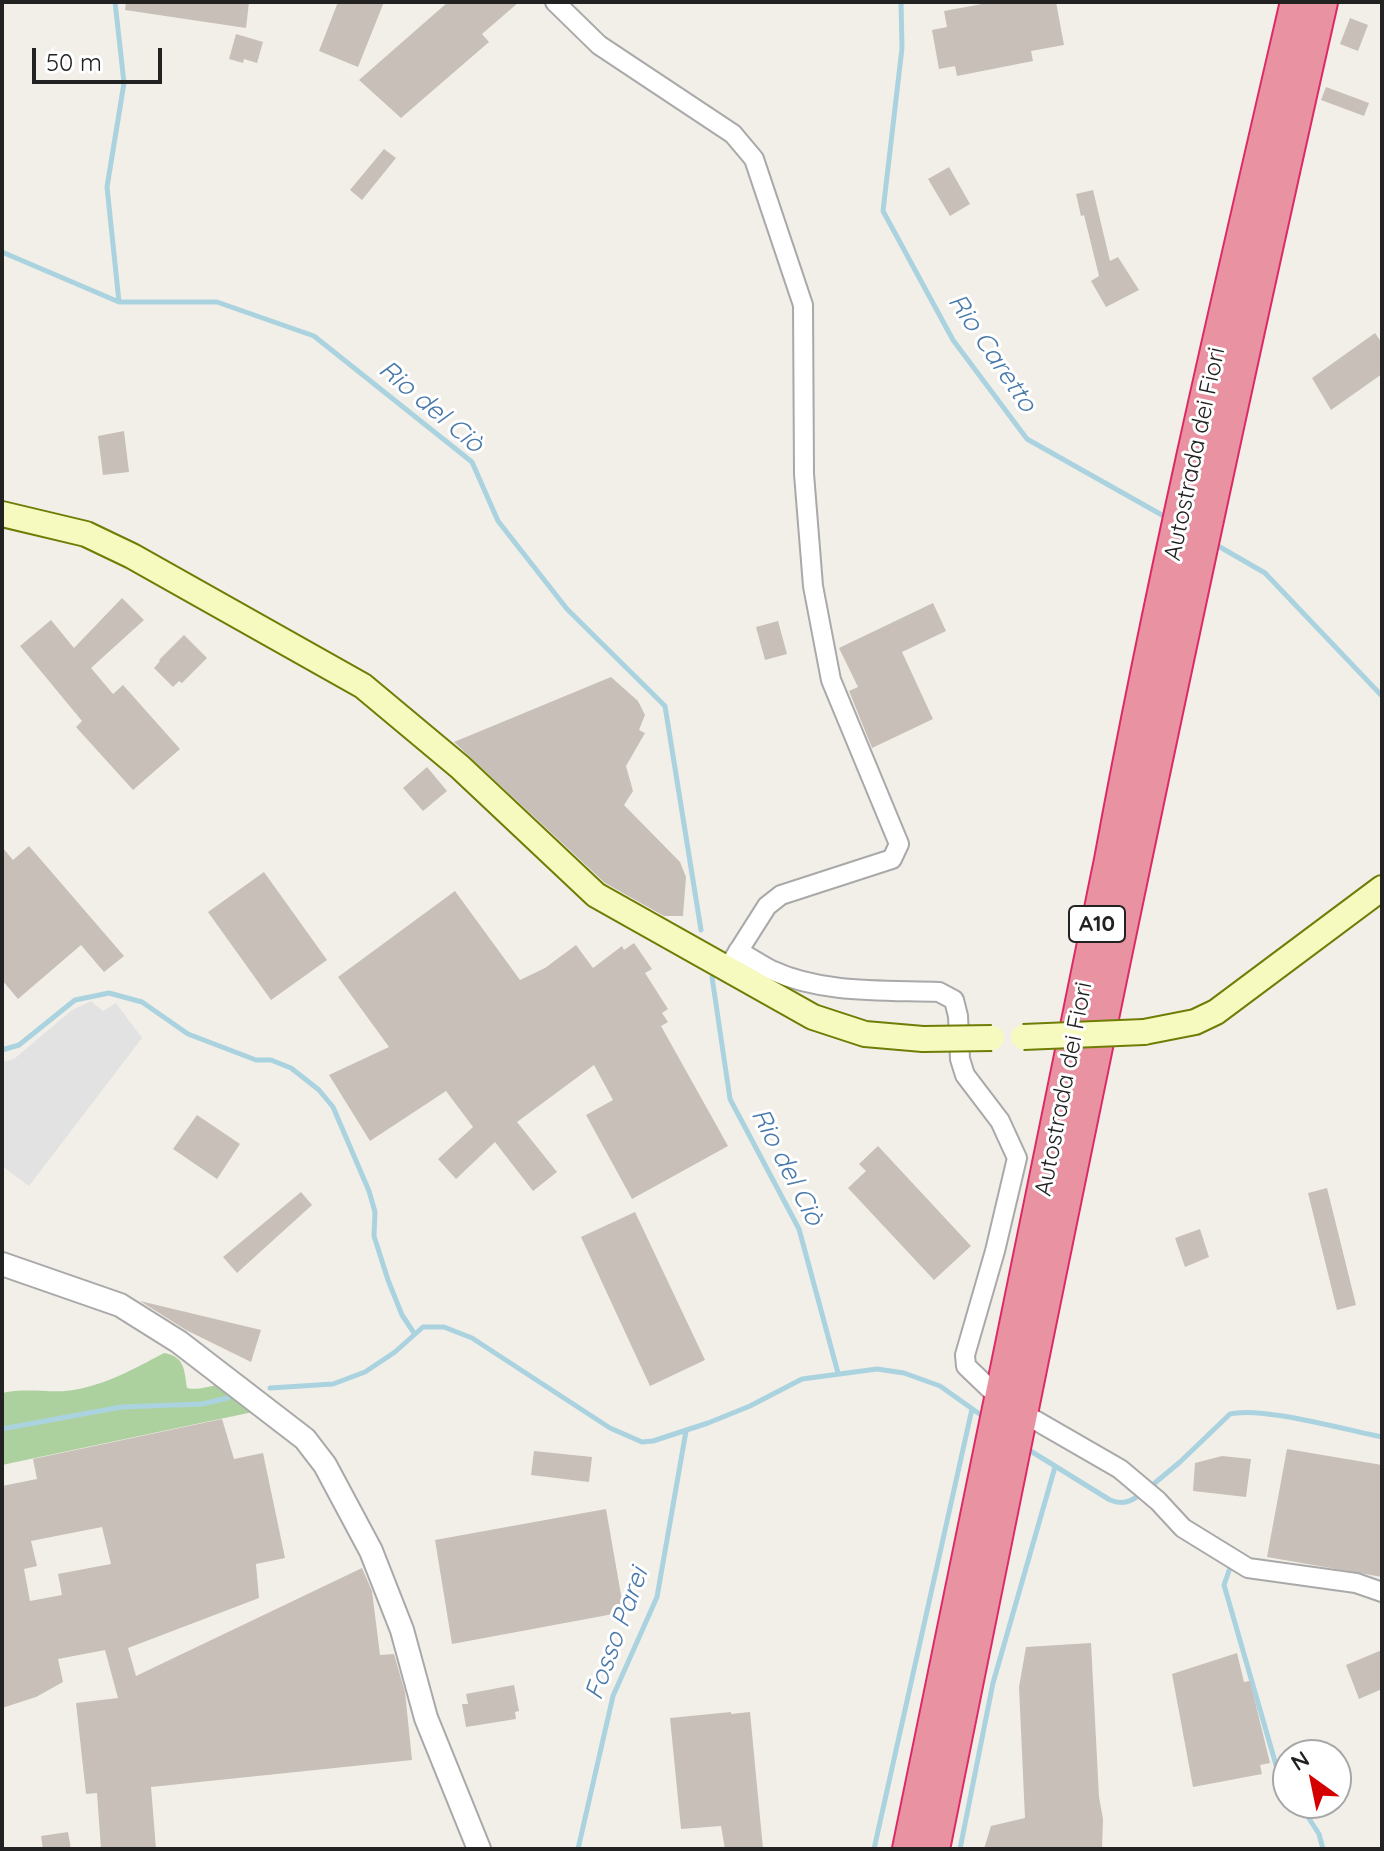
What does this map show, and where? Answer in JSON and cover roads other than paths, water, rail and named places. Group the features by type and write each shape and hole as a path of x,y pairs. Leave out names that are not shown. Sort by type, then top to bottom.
{"highway":[{"name":"Autostrada dei Fiori","path":"909,1849 1135,729 1209,385 1297,2"},
{"name":"Autostrada dei Fiori","path":"933,1849 1218,460 1321,2"}],"main road":[{"path":"2,514 86,534 132,556 363,686 460,767 535,841 596,895 733,960 813,1017 842,1028 865,1034 923,1039 992,1038 1144,1032 1195,1022 1216,1012 1382,888"}],"street":[{"path":"555,2 599,45 733,134 754,159 803,305 804,474 813,586 831,680 899,844 892,859 781,895 767,906 733,960 836,988 939,992 954,1000 960,1059 965,1075 1000,1121 1017,1158 995,1251 965,1355 966,1366 990,1389"},
{"path":"2,1264 120,1305 179,1342 305,1439 325,1465 371,1551 402,1630 426,1718 479,1849"},
{"path":"1035,1420 1134,1479 1183,1528 1248,1568 1356,1583 1382,1592"}],"waterway":[{"path":"115,2 124,83 107,187 119,302"},
{"name":"Rio Caretto","path":"901,2 902,48 883,211 953,340 1027,439 1169,519"},
{"name":"Rio del Ciò","path":"2,252 119,302 217,302 314,336 472,462 498,521 567,609 665,706 701,930"},
{"name":"Rio Caretto","path":"1213,543 1265,573 1382,696"},
{"name":"Rio del Ciò","path":"712,977 730,1099 799,1229 838,1373"},
{"path":"2,1050 19,1045 75,1000 109,993 142,1002 188,1034 256,1060 271,1060 291,1068 319,1090 333,1107 369,1191 375,1212 374,1236 388,1280 402,1315 414,1333"},
{"path":"270,1388 333,1384 365,1372 395,1352 423,1327 444,1327 472,1338 610,1428 642,1442 708,1423 750,1406 802,1379 877,1369 904,1373 940,1386 981,1415"},
{"path":"2,1429 121,1407 202,1404 228,1398"},
{"path":"874,1849 972,1409"},
{"path":"1150,1487 1230,1414 1244,1412 1283,1416 1382,1437"},
{"name":"Fosso Parei","path":"578,1849 613,1696 657,1597 686,1431"},
{"path":"1029,1450 1110,1500 1127,1502 1142,1493"},
{"path":"960,1849 993,1683 1055,1467"},
{"path":"1231,1565 1224,1585 1272,1751"},
{"path":"1309,1819 1319,1834 1323,1849"}]}
